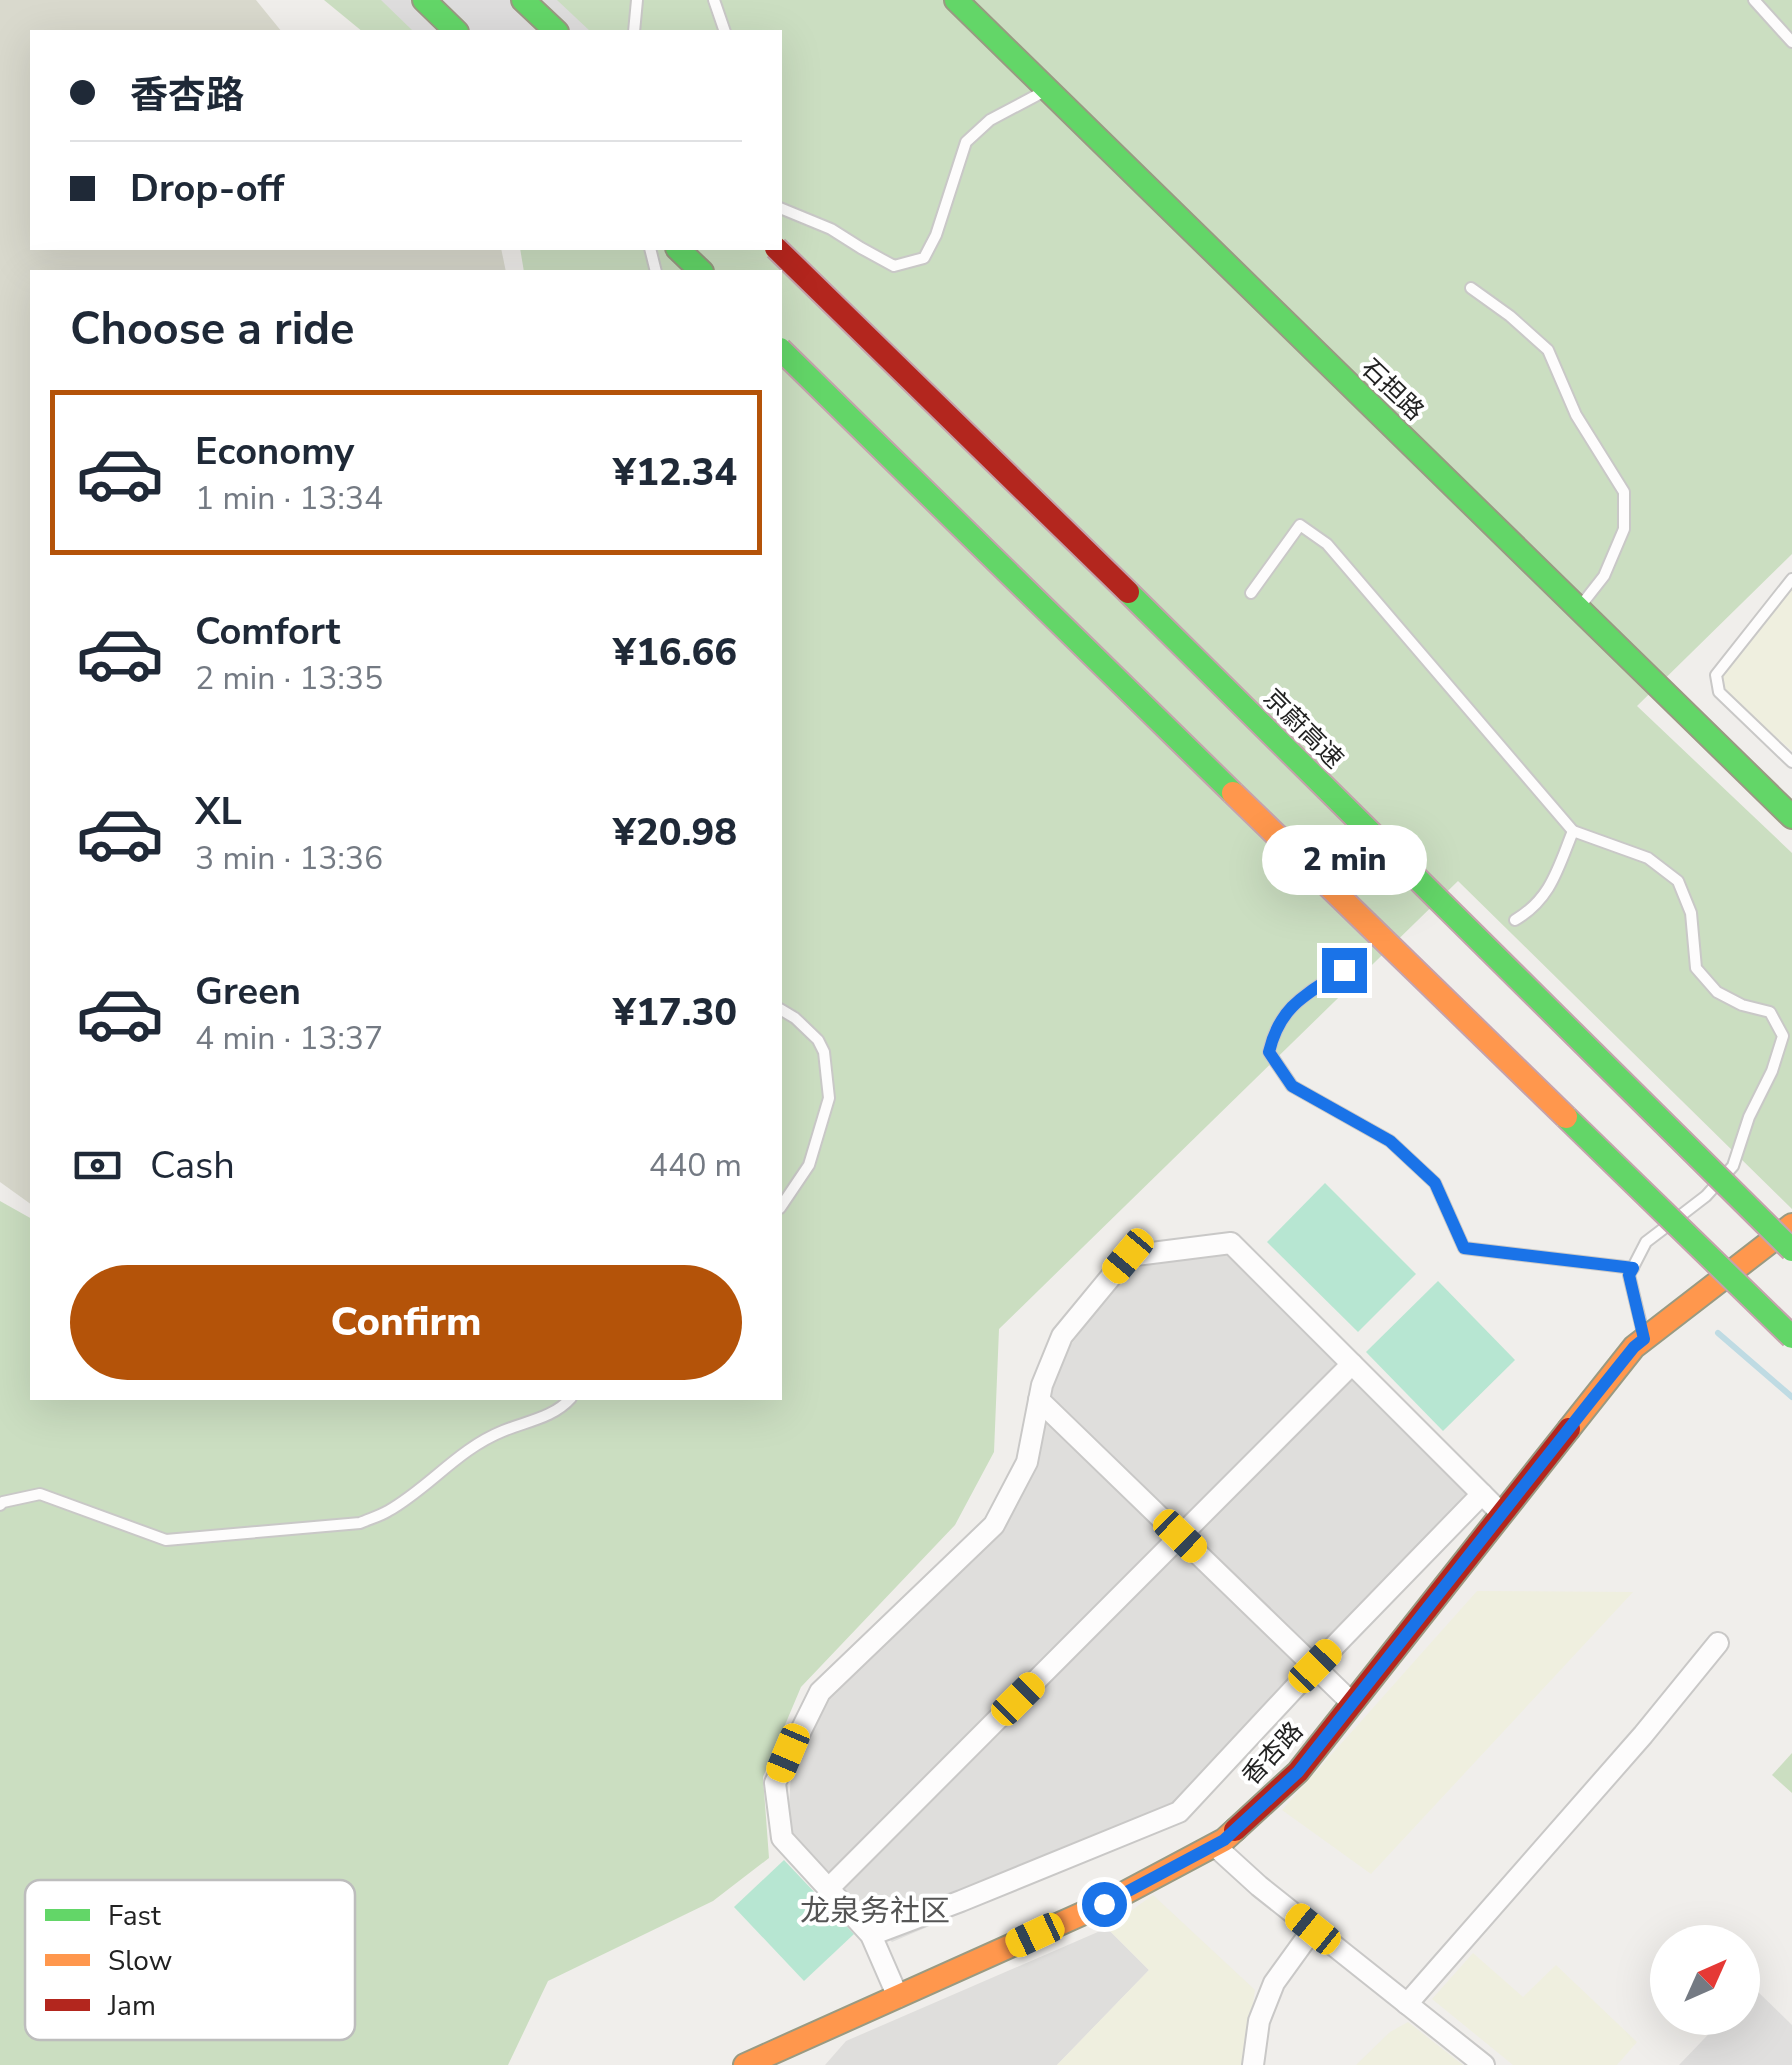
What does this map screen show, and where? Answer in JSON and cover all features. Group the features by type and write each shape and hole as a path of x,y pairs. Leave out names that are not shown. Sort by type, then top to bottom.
{"main road":[{"path":"424,0 455,30"},
{"path":"523,0 554,30"},
{"name":"石担路","path":"956,0 1792,817"},
{"path":"679,250 700,270"},
{"name":"京蔚高速","path":"778,250 1792,1250"},
{"path":"782,350 1792,1337"},
{"name":"香杏路","path":"747,2065 1104,1904 1224,1840 1298,1772 1634,1347 1792,1225"}],"street":[{"path":"898,1997 872,1935 782,1838 775,1783 820,1692 994,1525 1027,1462 1042,1385 1062,1336 1128,1256 1231,1244 1502,1513"},
{"path":"828,1888 1352,1364"},
{"path":"1039,1400 1352,1702"},
{"path":"872,1935 1178,1812 1482,1494"},
{"path":"1407,2004 1643,1735 1718,1643"},
{"path":"1214,1844 1259,1886 1484,2065"},
{"path":"1253,2065 1259,2021 1274,1983 1313,1929"}],"lane":[{"path":"634,30 637,0"},
{"path":"714,0 724,30"},
{"path":"1754,0 1792,42"},
{"path":"782,209 831,229 894,266 924,258 936,235 966,142 990,120 1047,90"},
{"path":"1471,288 1548,350 1576,415 1624,492 1624,528 1604,576 1578,608"},
{"path":"1251,592 1300,525 1327,544 1573,831 1648,858 1678,881 1691,912 1696,968 1717,992 1742,1005 1770,1012 1783,1036 1732,1166 1706,1196 1646,1242 1629,1275 1644,1339"},
{"path":"1792,579 1716,676 1720,692 1792,762"},
{"path":"1515,920 1534,909 1553,881 1573,831"},
{"path":"1344,970 1296,1001 1274,1030 1269,1052 1292,1086 1390,1141 1435,1183 1464,1248 1633,1268"},
{"path":"782,1010 818,1040 824,1052 829,1098 809,1165 782,1205"},
{"path":"0,1504 40,1494 166,1540 360,1522 389,1510 464,1452 502,1431 563,1407 569,1400"}],"shaded area":[{"path":"0,0 256,0 280,30 30,30 30,250 501,250 506,270 30,270 30,1204 0,1182"},
{"name":"龙泉务社区","path":"1219,1248 1476,1493 1153,1831 892,1942 787,1835 793,1744 850,1667 1002,1509 1063,1355 1128,1270"},
{"path":"1107,1928 1149,1970 1057,2065 825,2065 846,2041"},
{"path":"1760,1994 1792,2025 1792,2065 1679,2065 1708,2035 1760,2035"}],"green space":[{"path":"324,0 1792,0 1792,554 1637,706 1792,853 1792,1209 1458,881 999,1329 994,1452 955,1525 801,1687 763,1777 769,1858 713,1901 548,1981 508,2065 0,2065 0,1201 30,1218 30,1400 782,1400 782,270 524,270 520,250 782,250 782,30 361,30"},
{"path":"1792,581 1792,751 1716,684"},
{"path":"1325,1183 1416,1274 1358,1332 1267,1242"},
{"path":"1438,1281 1515,1360 1443,1431 1366,1352"},
{"path":"1477,1591 1633,1592 1371,1874 1282,1810"},
{"path":"1792,1753 1792,1793 1772,1775"},
{"path":"784,1860 854,1934 804,1981 734,1907"},
{"path":"1153,1895 1255,1990 1244,2065 1057,2065 1149,1970 1107,1928"},
{"path":"1473,1953 1523,1997 1556,1965 1637,2042 1617,2065 1513,2065 1432,1999"},
{"path":"1408,2022 1463,2065 1356,2065 1390,2032"}],"pier":[{"path":"381,0 557,0 589,30 412,30"}],"waterway":[{"path":"1718,1333 1792,1397"}],"traffic: fast":[{"path":"424,0 455,30"},
{"path":"523,0 555,30"},
{"path":"956,0 1792,817"},
{"path":"679,250 700,270"},
{"path":"782,351 1233,793"},
{"path":"1128,592 1792,1250"},
{"path":"1566,1117 1792,1337"}],"traffic: slow":[{"path":"1233,793 1566,1117"},
{"path":"1569,1429 1634,1347 1792,1225"},
{"path":"745,2065 1104,1904 1224,1840 1235,1830"}],"traffic: jam":[{"path":"778,250 1128,592"},
{"path":"1235,1830 1298,1772 1569,1429"}],"district":[{"name":"龙泉务社区","path":"875,1911"}],"route":[{"path":"1104,1904 1224,1840 1298,1772 1644,1339 1629,1275 1633,1268 1464,1248 1435,1183 1390,1141 1292,1086 1269,1052 1274,1030 1296,1001 1344,970"}]}
